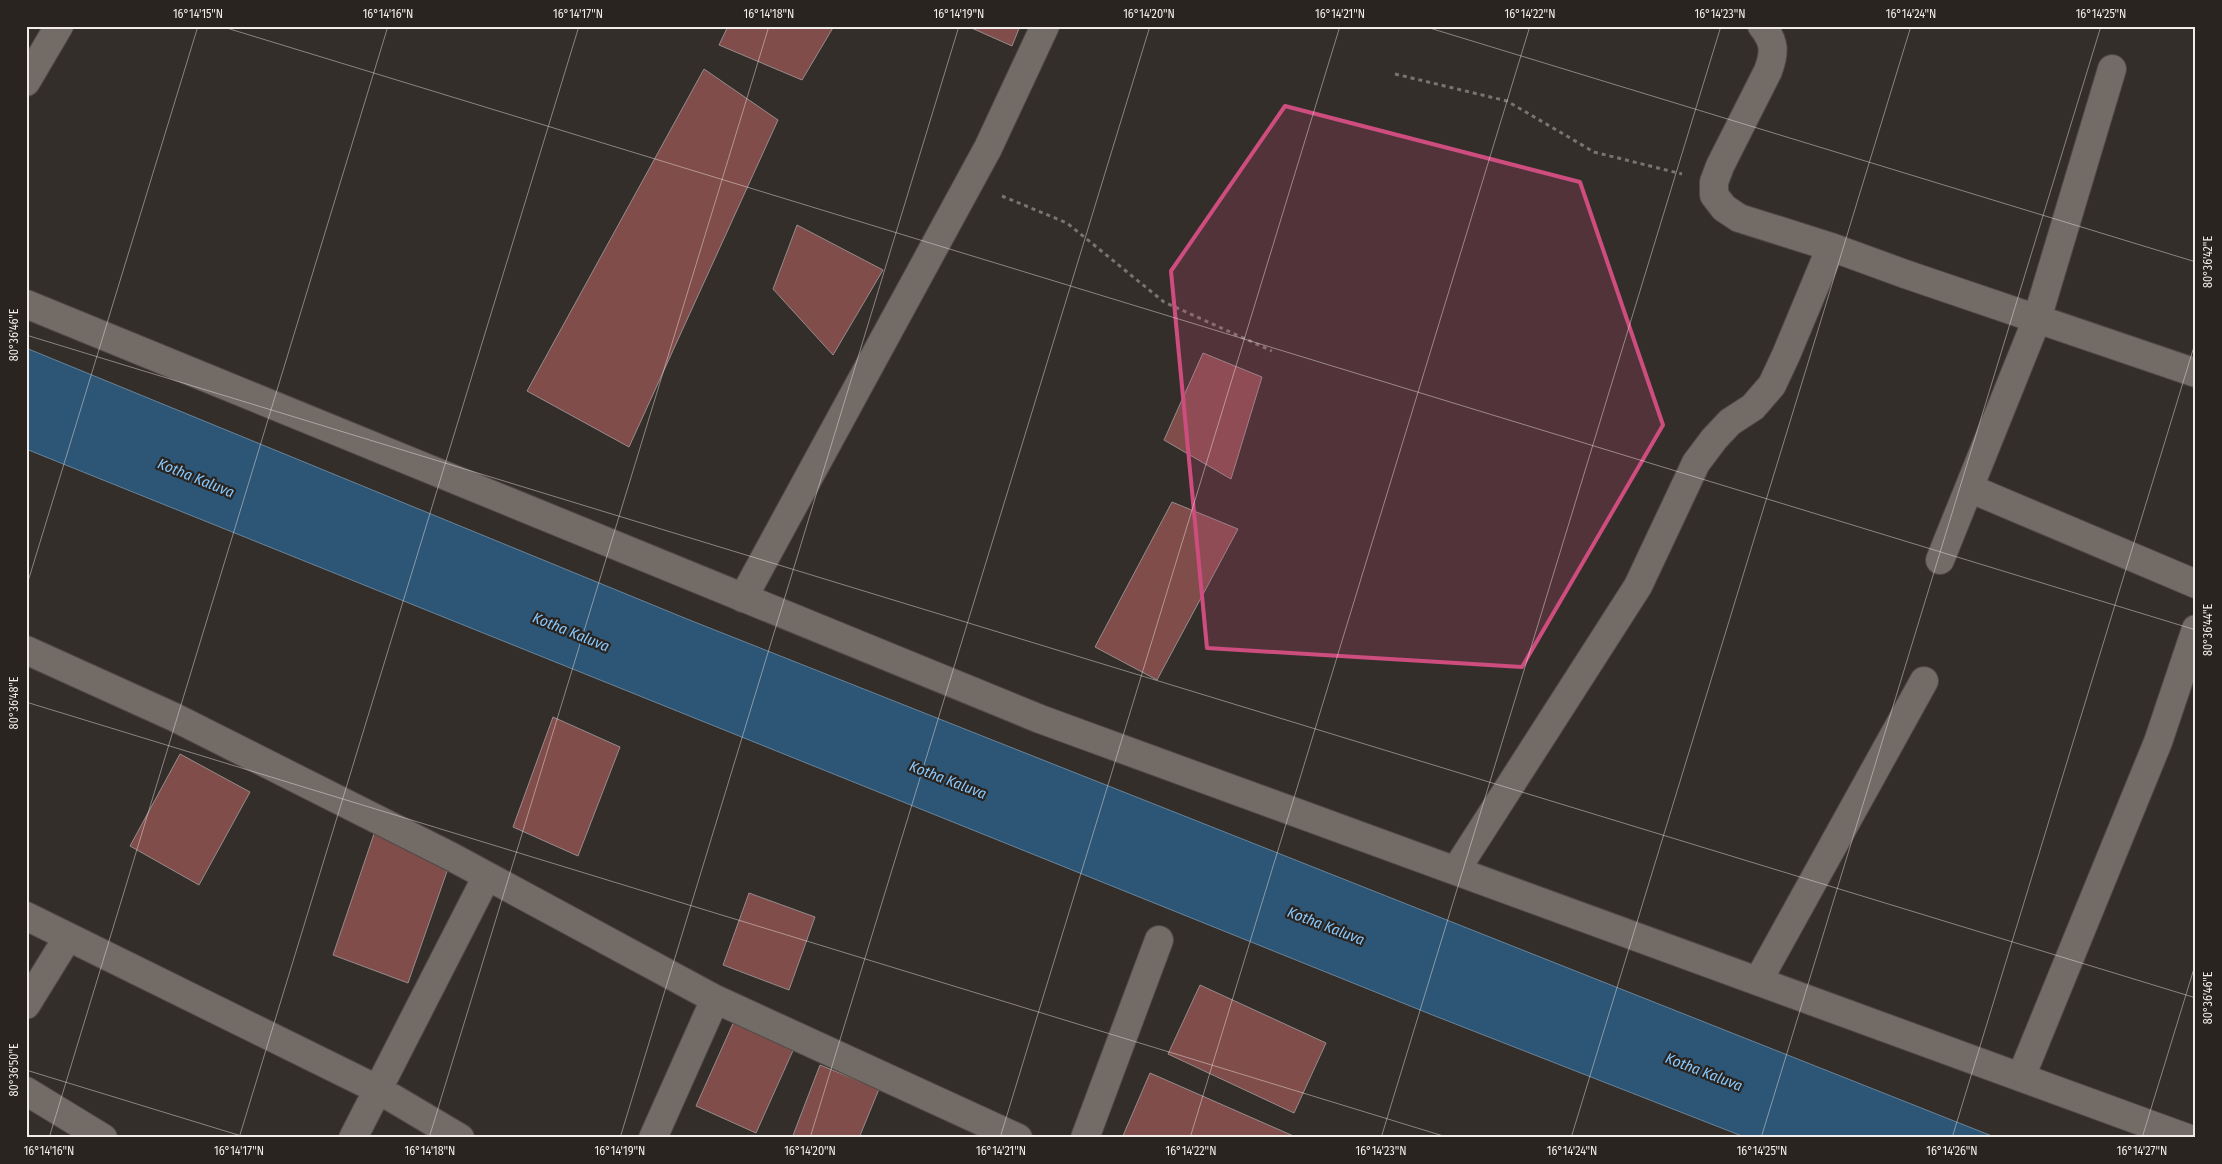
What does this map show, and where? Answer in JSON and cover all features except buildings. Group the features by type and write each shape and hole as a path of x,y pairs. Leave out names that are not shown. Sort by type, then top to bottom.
{"street":[{"path":"26,82 59,26"},
{"path":"743,598 970,183 1045,26"},
{"path":"1762,26 1772,38 1773,57 1714,182 1714,196 1724,208 1739,218 1831,247 2196,373"},
{"path":"1940,560 2037,319 2112,69"},
{"path":"1456,870 1638,586 1696,463 1730,422 1753,407 1772,385 1831,247"},
{"path":"26,304 1040,719 2187,1138"},
{"path":"1969,488 2196,584"},
{"path":"2021,1077 2158,742 2196,629"},
{"path":"26,650 174,718 487,876 715,999 1018,1138"},
{"path":"1758,981 1924,681"},
{"path":"353,1138 487,876"},
{"path":"26,916 378,1090 460,1138"},
{"path":"26,1006 68,937"},
{"path":"1085,1138 1159,940"},
{"path":"653,1138 715,999"},
{"path":"26,1092 103,1138"}],"path":[{"path":"1395,74 1507,100 1594,152 1714,182"},
{"path":"970,183 1067,223 1164,302 1272,352"}],"highlighted area":[{"path":"1285,106 1580,182 1663,425 1522,667 1207,648 1171,271"}],"water":[{"name":"Kotha Kaluva","path":"26,348 687,619 1997,1138 1747,1138 1435,1016 26,449"}]}
